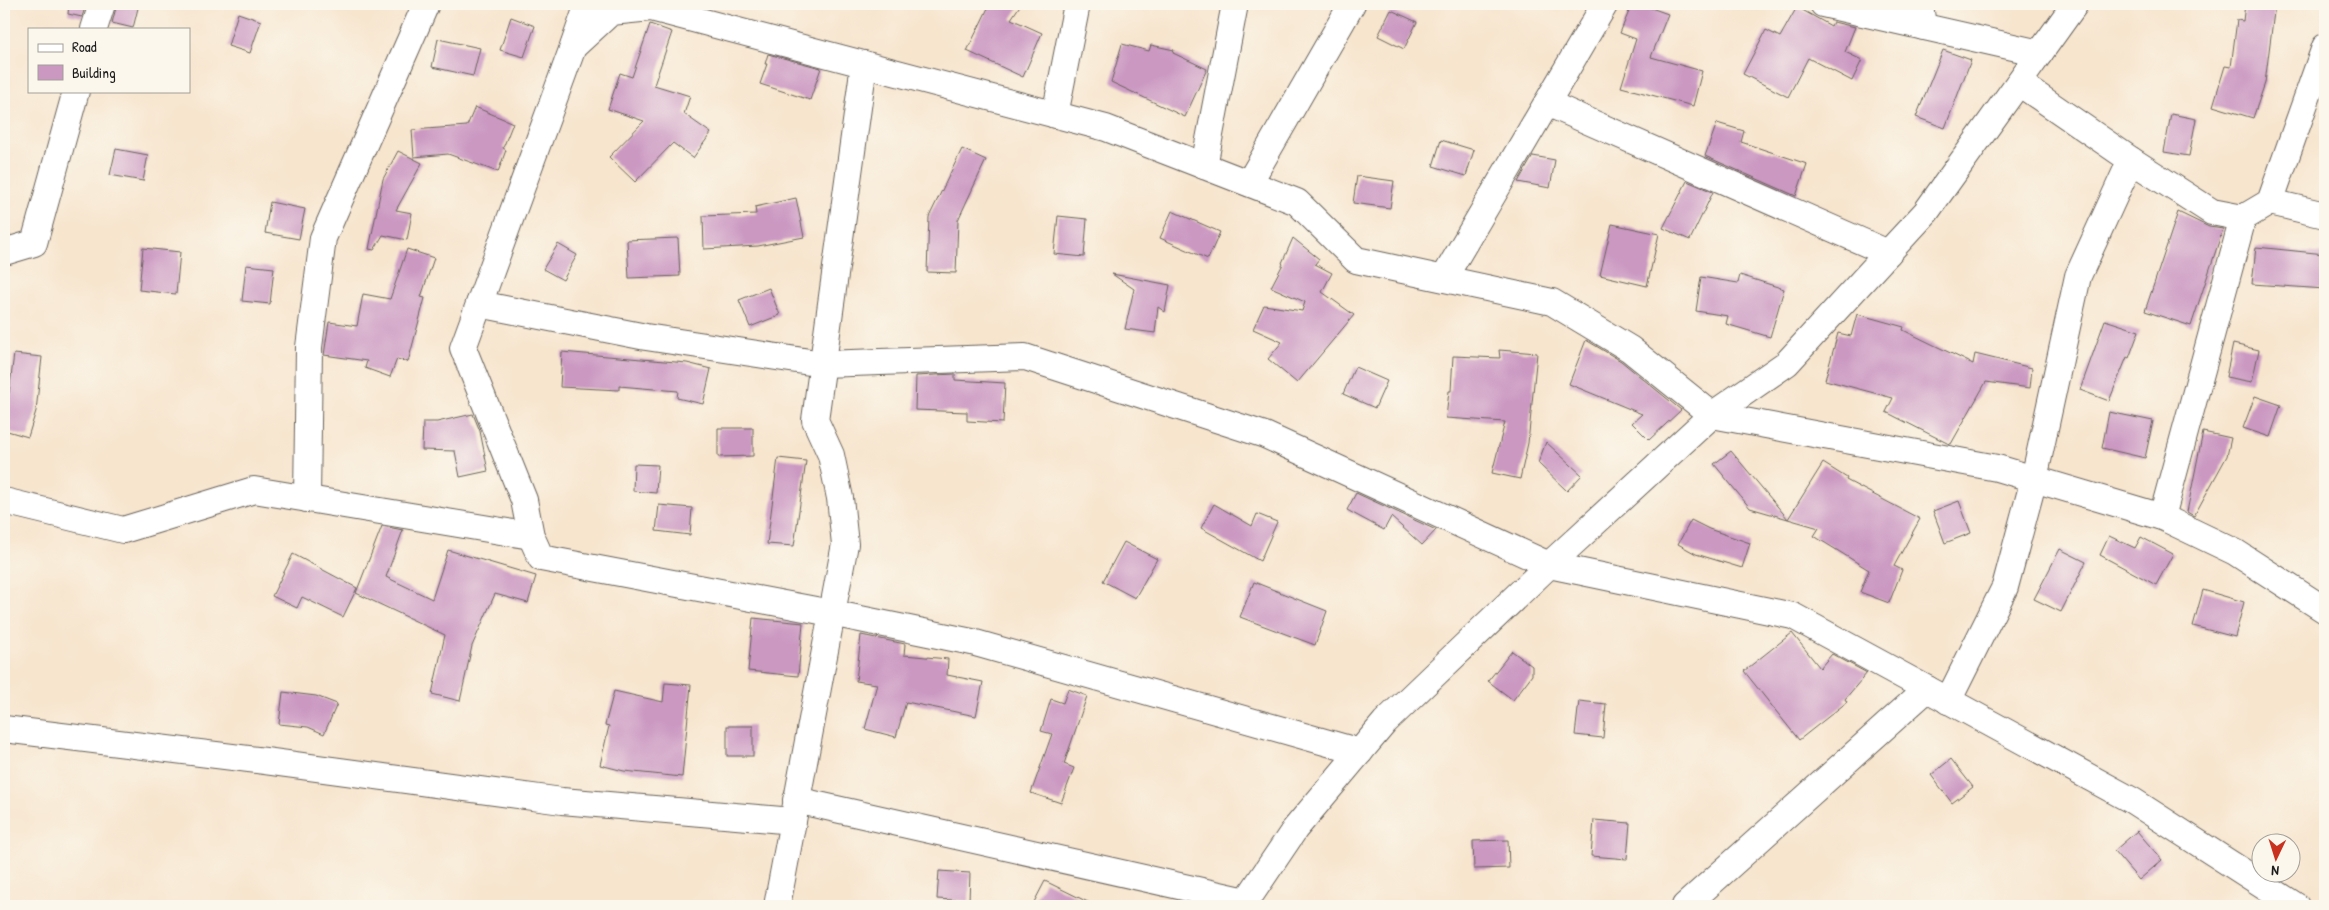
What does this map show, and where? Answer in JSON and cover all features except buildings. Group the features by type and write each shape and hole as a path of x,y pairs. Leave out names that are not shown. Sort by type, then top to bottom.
{"street":[{"path":"94,28 102,4"},
{"path":"307,499 309,347 323,238 426,4"},
{"path":"588,4 463,348 524,500 531,536 541,558 972,642 1360,752"},
{"path":"1055,115 1077,4"},
{"path":"1204,166 1235,4"},
{"path":"1249,183 1352,4"},
{"path":"1444,278 1605,4"},
{"path":"1823,4 1922,15 2040,53"},
{"path":"4,729 265,761 562,801 794,810 1245,904 1295,829 1385,722 1548,565 1712,416 1787,363 1926,212 2075,4"},
{"path":"573,47 611,12 650,8 1106,128 1297,202 1356,260 1552,302 1630,349 1712,416 1997,468 2162,517 2235,552 2325,610"},
{"path":"2019,82 2131,160 2212,212 2243,218 2270,202 2325,47"},
{"path":"777,906 845,544 840,498 831,455 816,420 864,64"},
{"path":"4,252 34,243 76,92"},
{"path":"1547,103 1888,253"},
{"path":"1685,906 1937,695 2004,587 2034,479 2078,276 2131,160"},
{"path":"2270,202 2325,215"},
{"path":"2162,517 2243,218"},
{"path":"479,304 646,337 823,364 1025,357 1264,435 1548,565 1793,616 2133,801 2296,906"},
{"path":"4,501 123,530 254,490 531,536"}]}
